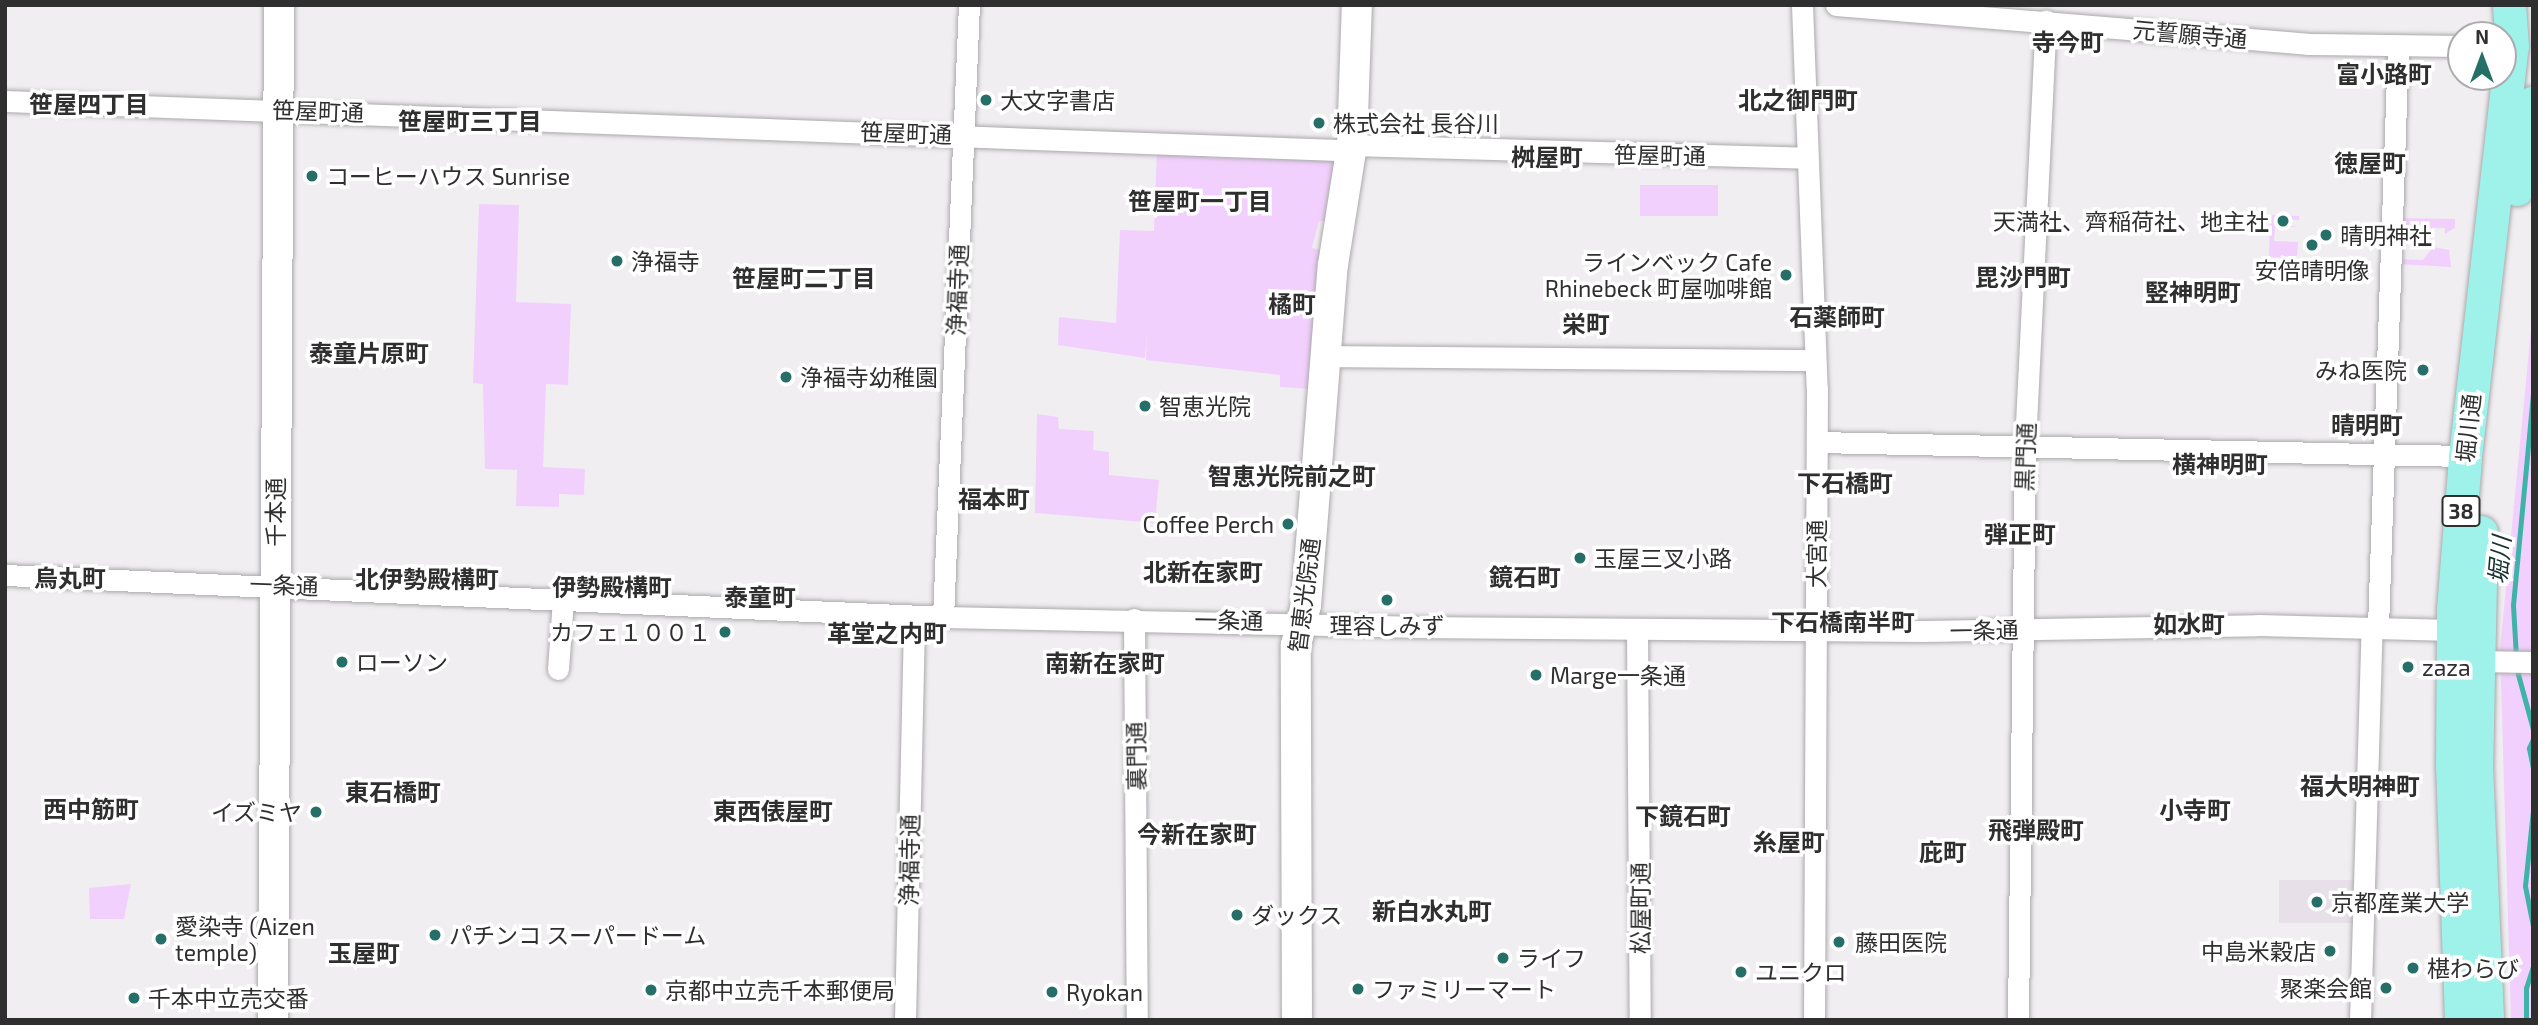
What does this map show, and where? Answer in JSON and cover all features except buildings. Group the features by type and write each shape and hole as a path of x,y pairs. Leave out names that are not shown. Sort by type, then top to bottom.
{"main road":[{"name":"堀川通","path":"2461,1020 2453,630 2465,456 2510,91"},
{"name":"堀川通","path":"2487,1020 2488,419 2522,152 2533,102"}],"street":[{"name":"千本通","path":"273,1020 279,5"},
{"name":"浄福寺通","path":"943,617 969,5"},
{"name":"智恵光院通","path":"1297,1020 1296,645 1306,605 1333,265 1352,145 1357,5"},
{"name":"大宮通","path":"1802,5 1816,442 1814,1020"},
{"name":"元誓願寺通","path":"1836,5 2211,37 2447,46"},
{"name":"黒門通","path":"2018,1020 2025,445 2046,21"},
{"path":"2360,1020 2398,46"},
{"name":"笹屋町通","path":"5,100 1338,150 1352,145 1805,158"},
{"path":"1327,356 1815,360"},
{"path":"1816,442 2465,456"},
{"name":"一条通","path":"5,575 275,584 943,617 1301,621 1637,629 2375,627 2453,630"},
{"path":"558,669 563,600"},
{"name":"浄福寺通","path":"905,1020 914,616"},
{"name":"裏門通","path":"1134,619 1137,1020"},
{"name":"松屋町通","path":"1637,629 1640,1020"},
{"path":"2488,661 2533,662"}],"shaded area":[{"path":"1157,149 1208,151 1209,158 1243,158 1244,151 1332,156 1336,161 1325,221 1319,221 1312,248 1320,250 1310,389 1280,387 1280,375 1146,360 1147,335 1145,358 1058,345 1059,317 1116,323 1120,230 1154,231"},
{"path":"1640,185 1718,185 1718,216 1640,216"},
{"path":"479,204 519,205 516,302 571,304 568,385 546,384 543,467 585,469 584,495 559,494 559,507 516,506 517,470 485,469 483,384 473,383"},
{"path":"2270,215 2299,216 2299,220 2281,219 2280,224 2299,227 2275,227 2274,241 2298,242 2297,258 2269,257"},
{"path":"2398,218 2455,219 2455,228 2445,234 2445,228 2398,227"},
{"path":"2433,247 2449,250 2451,267 2397,264 2397,259 2423,260"},
{"path":"2533,309 2533,1020 2511,1020 2500,649"},
{"path":"1037,414 1058,417 1059,429 1094,431 1093,450 1109,452 1109,475 1159,480 1155,523 1035,513"},
{"name":"京都産業大学","path":"2279,880 2357,880 2357,923 2279,923"},
{"path":"131,884 124,919 90,919 89,888"}],"waterway":[{"name":"堀川","path":"2516,657 2513,605 2533,392"},
{"name":"堀川","path":"2516,667 2533,729"},
{"name":"堀川","path":"2533,739 2529,748 2533,768"},
{"name":"堀川","path":"2533,810 2525,886 2533,926"},
{"name":"堀川","path":"2526,1020 2526,988 2533,967"}],"place":[{"name":"大文字書店","path":"986,100"},
{"name":"株式会社 長谷川","path":"1319,123"},
{"name":"コーヒーハウス Sunrise","path":"312,176"},
{"name":"天満社、齊稲荷社、地主社","path":"2283,221"},
{"name":"晴明神社","path":"2326,235"},
{"name":"安倍晴明像","path":"2312,245"},
{"name":"浄福寺","path":"617,261"},
{"name":"ラインベック Cafe Rhinebeck 町屋咖啡館","path":"1786,275"},
{"name":"みね医院","path":"2423,370"},
{"name":"浄福寺幼稚園","path":"786,377"},
{"name":"智恵光院","path":"1145,406"},
{"name":"Coffee Perch","path":"1288,524"},
{"name":"玉屋三叉小路","path":"1580,558"},
{"name":"理容しみず","path":"1387,600"},
{"name":"カフェ１００１","path":"725,632"},
{"name":"ローソン","path":"342,662"},
{"name":"zaza","path":"2408,667"},
{"name":"Marge一条通","path":"1536,675"},
{"name":"イズミヤ","path":"316,812"},
{"name":"京都産業大学","path":"2317,902"},
{"name":"ダックス","path":"1237,915"},
{"name":"パチンコ スーパードーム","path":"435,935"},
{"name":"愛染寺 (Aizen temple)","path":"161,939"},
{"name":"藤田医院","path":"1839,942"},
{"name":"中島米穀店","path":"2330,951"},
{"name":"ライフ","path":"1503,958"},
{"name":"椹わらび","path":"2413,968"},
{"name":"ユニクロ","path":"1741,972"},
{"name":"聚楽会館","path":"2386,988"},
{"name":"ファミリーマート","path":"1358,989"},
{"name":"京都中立売千本郵便局","path":"651,990"},
{"name":"Ryokan","path":"1052,992"},
{"name":"千本中立売交番","path":"134,998"}],"district":[{"name":"寺今町","path":"2068,42"},
{"name":"富小路町","path":"2384,74"},
{"name":"北之御門町","path":"1798,100"},
{"name":"笹屋四丁目","path":"89,104"},
{"name":"笹屋町三丁目","path":"470,121"},
{"name":"桝屋町","path":"1547,157"},
{"name":"徳屋町","path":"2370,163"},
{"name":"笹屋町一丁目","path":"1200,201"},
{"name":"毘沙門町","path":"2023,277"},
{"name":"笹屋町二丁目","path":"804,278"},
{"name":"竪神明町","path":"2193,292"},
{"name":"橘町","path":"1292,304"},
{"name":"石薬師町","path":"1837,317"},
{"name":"栄町","path":"1586,324"},
{"name":"泰童片原町","path":"369,353"},
{"name":"晴明町","path":"2367,425"},
{"name":"横神明町","path":"2220,464"},
{"name":"智恵光院前之町","path":"1292,476"},
{"name":"下石橋町","path":"1845,483"},
{"name":"福本町","path":"994,499"},
{"name":"弾正町","path":"2020,534"},
{"name":"北新在家町","path":"1203,572"},
{"name":"鏡石町","path":"1525,577"},
{"name":"烏丸町","path":"70,578"},
{"name":"北伊勢殿構町","path":"427,579"},
{"name":"伊勢殿構町","path":"612,587"},
{"name":"泰童町","path":"760,597"},
{"name":"下石橋南半町","path":"1843,622"},
{"name":"如水町","path":"2189,624"},
{"name":"革堂之内町","path":"887,633"},
{"name":"南新在家町","path":"1105,663"},
{"name":"福大明神町","path":"2360,786"},
{"name":"東石橋町","path":"393,792"},
{"name":"西中筋町","path":"91,809"},
{"name":"小寺町","path":"2195,810"},
{"name":"東西俵屋町","path":"773,811"},
{"name":"下鏡石町","path":"1683,816"},
{"name":"飛弾殿町","path":"2036,830"},
{"name":"今新在家町","path":"1197,834"},
{"name":"糸屋町","path":"1789,842"},
{"name":"庇町","path":"1943,852"},
{"name":"新白水丸町","path":"1432,911"},
{"name":"玉屋町","path":"364,953"}]}
